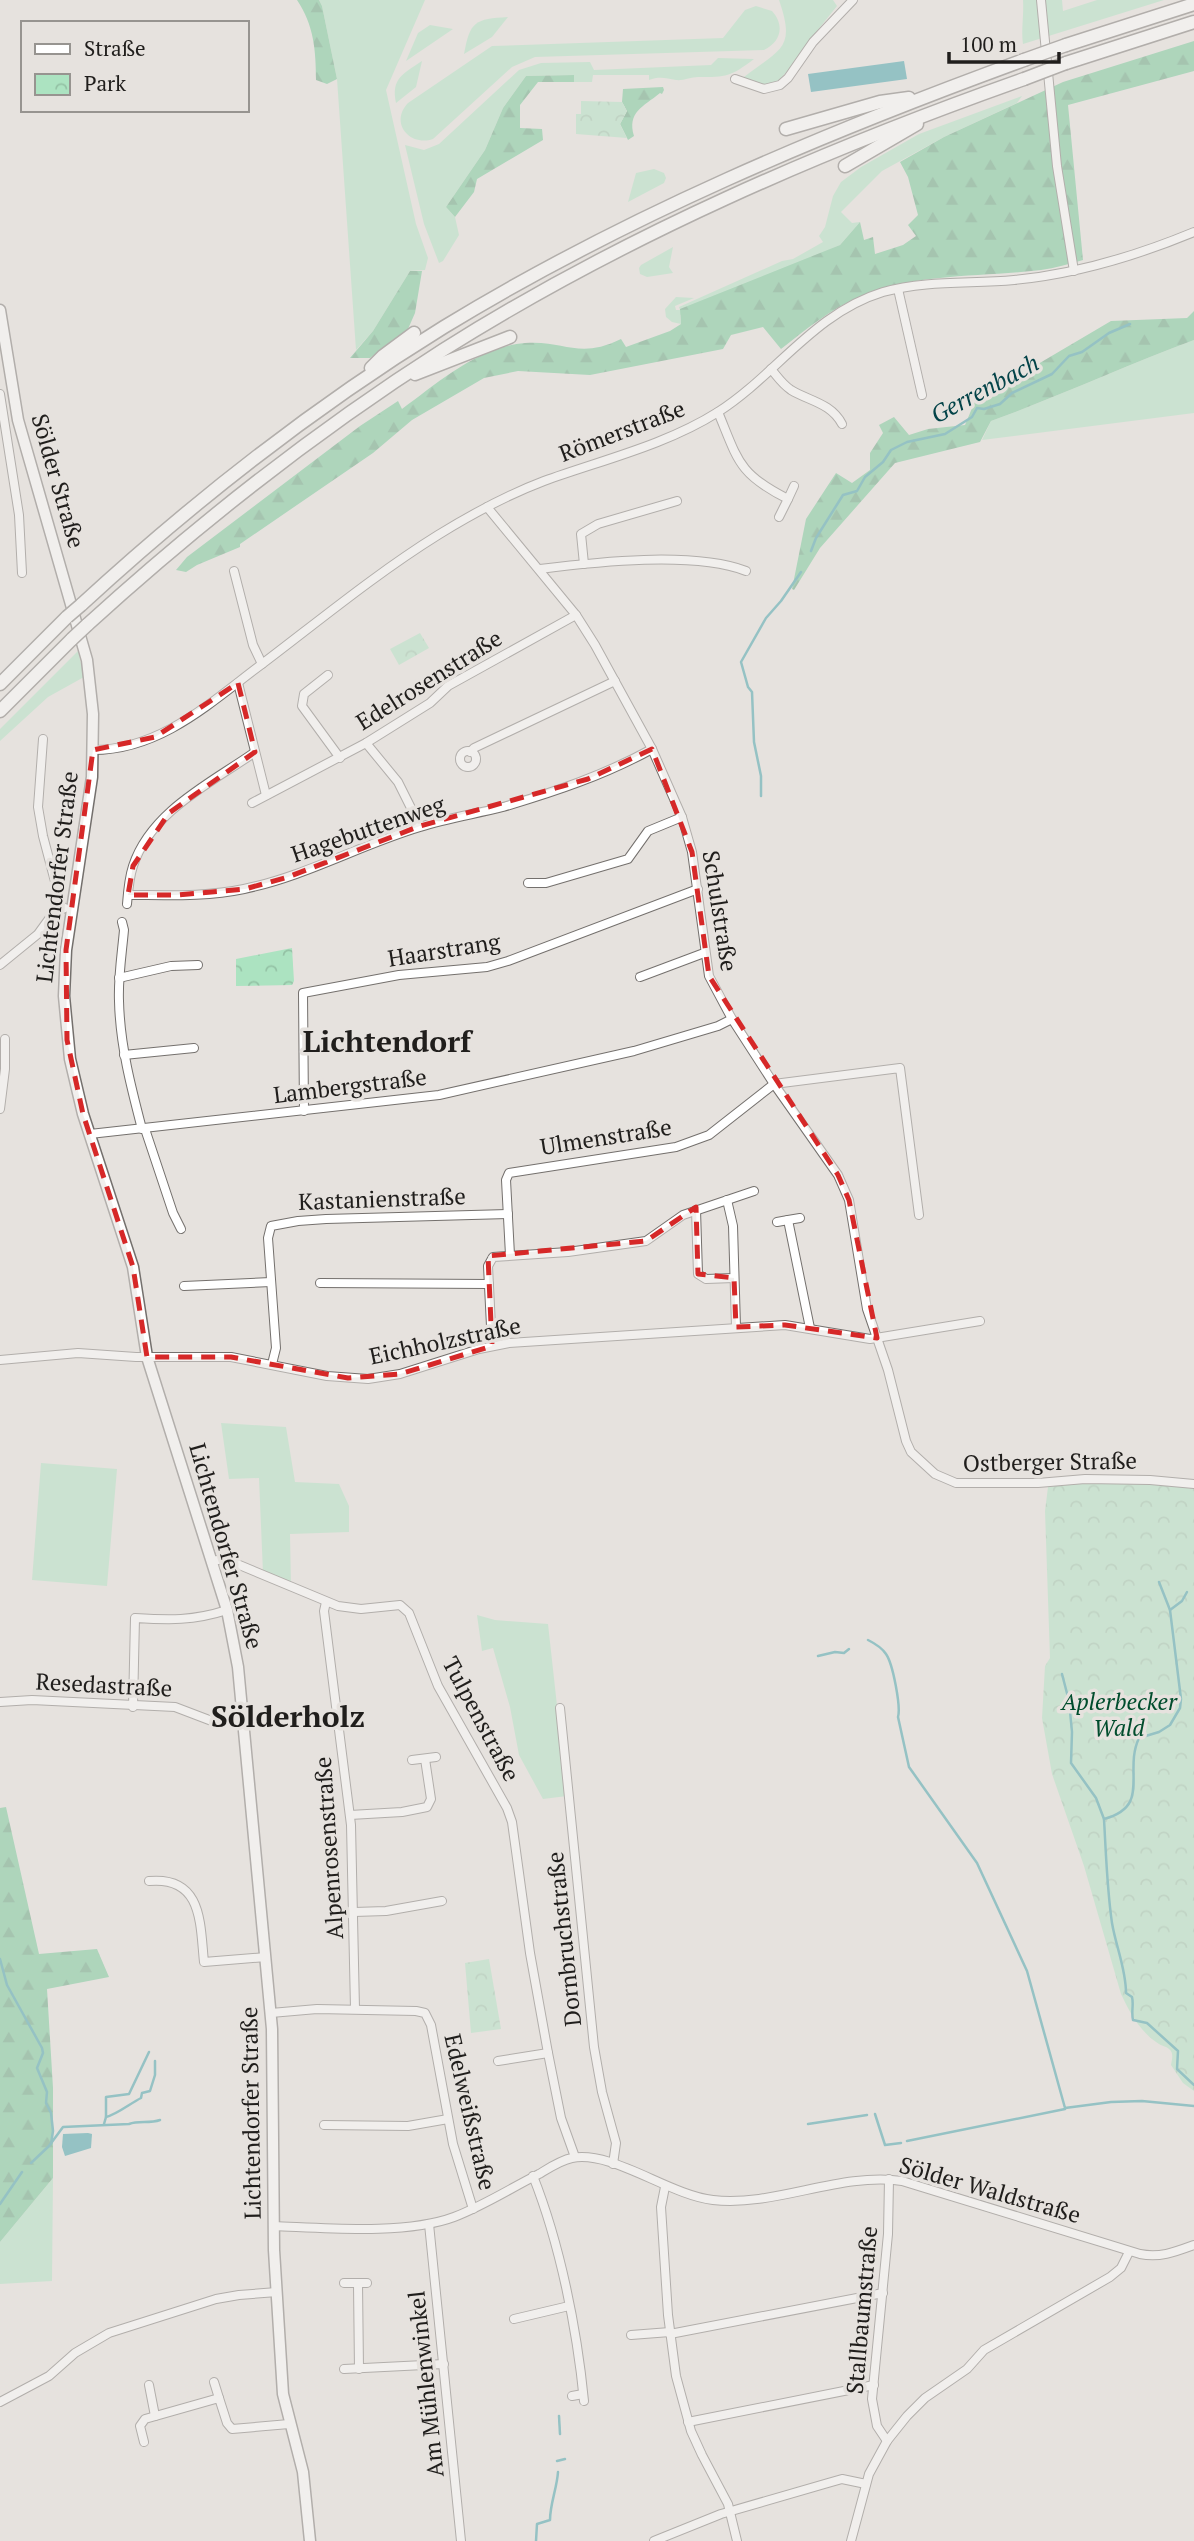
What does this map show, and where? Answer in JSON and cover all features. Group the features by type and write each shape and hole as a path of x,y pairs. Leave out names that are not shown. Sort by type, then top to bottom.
{"highway":[{"path":"0,684 67,617 141,550 224,481 357,384 446,326 623,229 745,171 927,95 1066,45 1194,4"},
{"path":"0,711 87,625 211,516 299,449 402,378 443,350 513,309 679,220 810,161 939,109 1066,63 1194,22"},
{"path":"786,129 880,102 927,95"},
{"path":"845,166 912,128 939,109"},
{"path":"357,384 383,356 414,333"},
{"path":"402,378 510,337"}],"main road":[{"name":"Sölder Straße","path":"0,310 4,364 18,421 86,660"},
{"name":"Lichtendorfer Straße","path":"86,660 92,699 93,750 89,807 66,908 65,1017 73,1077 133,1267 147,1357 234,1641 244,1719 271,2013 274,2226 282,2393 303,2472 310,2541"}],"street":[{"path":"735,79 764,89 780,85 789,78 813,42 853,0"},
{"path":"1041,0 1057,166 1074,271"},
{"name":"Römerstraße","path":"93,750 136,744 188,719 400,560 487,507 542,482 681,432 718,412 832,316 864,299 898,289 925,285 1010,281 1074,271 1142,253 1194,232"},
{"path":"898,289 922,394"},
{"path":"771,369 789,389 832,411 842,424"},
{"path":"0,394 19,515 22,573"},
{"path":"718,412 738,462 758,483 788,499"},
{"path":"779,517 794,486"},
{"path":"584,564 582,534 598,524 677,502"},
{"name":"Schulstraße","path":"487,507 576,615 652,749 682,817 692,852 709,976 732,1019 774,1084 838,1175 849,1200 862,1284 877,1338"},
{"path":"540,569 639,561 704,562 733,566 746,571"},
{"path":"234,570 253,645 262,664"},
{"name":"Edelrosenstraße","path":"252,803 366,743 430,704 448,686 576,615"},
{"name":"Edelrosenstraße","path":"328,675 304,694 302,706 340,758"},
{"path":"470,752 615,681"},
{"path":"238,683 266,795"},
{"path":"0,965 23,948 54,912 66,908 45,848 38,807 43,739"},
{"path":"366,743 398,782 420,827"},
{"name":"Hagebuttenweg","path":"255,752 169,813 155,826 133,866 127,899 206,895 245,889 319,866 366,845 420,827 502,807 555,790 621,766 652,749"},
{"path":"528,883 546,883 628,859 648,831 682,817"},
{"name":"Haarstrang","path":"304,1111 303,993 400,975 497,964 698,889"},
{"path":"122,922 124,930 119,978 124,1055 144,1129 173,1213 181,1228"},
{"path":"640,977 704,953"},
{"path":"119,978 171,966 198,965"},
{"name":"Lambergstraße","path":"90,1135 439,1095 634,1051 718,1026 732,1019"},
{"path":"0,1108 5,1069 5,1039"},
{"path":"124,1055 194,1048"},
{"path":"774,1084 900,1068 919,1215"},
{"name":"Ulmenstraße","path":"510,1255 506,1180 509,1173 676,1147 695,1141 709,1135 774,1084"},
{"path":"492,1346 490,1260 497,1255 568,1252 646,1241 674,1219 754,1191"},
{"path":"727,1200 733,1226 736,1327"},
{"path":"696,1210 698,1273 706,1279 734,1278"},
{"name":"Kastanienstraße","path":"272,1364 276,1348 268,1231 276,1224 326,1219 508,1214"},
{"path":"777,1222 800,1218"},
{"path":"788,1220 810,1328"},
{"path":"184,1286 271,1282"},
{"path":"320,1283 489,1284"},
{"name":"Eichholzstraße","path":"0,1360 78,1353 147,1357 231,1357 327,1376 368,1379 400,1374 492,1346 785,1325 877,1338 981,1321"},
{"name":"Ostberger Straße","path":"877,1338 906,1441 919,1461 946,1480 982,1484 1055,1483 1085,1479 1194,1484"},
{"name":"Tulpenstraße","path":"211,1561 225,1559 326,1602 354,1609 400,1605 409,1613 438,1686 507,1808 515,1837 526,1923 548,2053 561,2118 575,2157"},
{"name":"Alpenrosenstraße","path":"326,1602 326,1631 350,1815 355,2009"},
{"path":"133,1707 135,1618 179,1620 200,1618 226,1610"},
{"name":"Resedastraße","path":"0,1702 32,1700 175,1707 217,1723 244,1719"},
{"name":"Dornbruchstraße","path":"560,1708 594,2047 615,2143 613,2164"},
{"path":"412,1760 436,1757"},
{"path":"350,1815 401,1812 427,1807 431,1800 425,1759"},
{"path":"149,1881 170,1882 192,1898 198,1910 204,1962 266,1957"},
{"path":"354,1912 377,1912 442,1901"},
{"name":"Edelweißstraße","path":"271,2013 317,2009 425,2013 431,2025 448,2119 473,2209"},
{"path":"498,2061 548,2053"},
{"path":"324,2125 408,2126 448,2119"},
{"path":"274,2226 389,2228 429,2224 473,2209 533,2176 575,2157"},
{"name":"Sölder Waldstraße","path":"575,2157 613,2164 665,2187 705,2199 744,2201 832,2185 888,2179 902,2181 1129,2252 1157,2256 1194,2245"},
{"path":"533,2176 569,2305 584,2398 572,2396"},
{"name":"Stallbaumstraße","path":"887,2441 875,2419 872,2399 888,2234 888,2179"},
{"path":"665,2187 661,2207 670,2333 676,2376 688,2422 731,2512 737,2541"},
{"name":"Am Mühlenwinkel","path":"429,2224 461,2541"},
{"path":"851,2541 866,2484 887,2441 907,2416 925,2398 967,2369 984,2350 1110,2277 1121,2268 1129,2252"},
{"path":"344,2283 362,2284 359,2369"},
{"path":"0,2402 49,2376 75,2353 109,2333 216,2299 277,2292"},
{"path":"631,2335 670,2333 883,2293"},
{"path":"514,2319 569,2305"},
{"path":"344,2369 444,2364"},
{"path":"214,2382 227,2423 232,2429 289,2424"},
{"path":"149,2385 155,2416"},
{"path":"688,2422 874,2385"},
{"path":"144,2442 141,2423 155,2416 219,2398"},
{"path":"654,2541 731,2512 842,2479 866,2484"}],"highlighted area":[{"path":"238,683 255,752 169,813 133,866 128,895 176,895 245,889 288,877 420,826 588,779 652,749 692,852 709,976 838,1175 849,1200 877,1338 785,1325 736,1327 734,1278 698,1274 696,1207 646,1241 488,1256 492,1346 400,1374 348,1378 231,1357 147,1357 133,1267 83,1114 67,1040 66,950 93,750 155,737"}],"green space":[{"path":"297,0 319,0 322,6 337,79 327,84 316,80 313,38"},
{"path":"319,0 425,0 386,90 416,224 428,258 425,270 410,271 373,331 356,350 337,79"},
{"path":"779,0 833,0 837,6 779,80 764,86 755,84 744,77 776,53 785,38 784,16"},
{"path":"1023,0 1062,0 1063,11 1097,0 1164,0 1023,44"},
{"path":"756,6 772,11 780,27 777,38 764,50 535,57 512,67 433,139 417,140 405,132 401,125 403,111 408,103 492,46 723,38 745,10"},
{"path":"508,17 492,37 464,54 469,35 476,24 488,19"},
{"path":"430,25 453,29 406,61 418,33"},
{"path":"1194,41 1194,71 1068,105 1083,260 1041,270 950,277 882,289 839,307 781,349 763,327 731,335 723,349 590,375 518,371 484,378 412,420 373,453 240,544 240,547 186,572 176,570 187,557 360,426 398,401 402,409 445,377 475,359 491,351 525,343 583,349 621,339 626,347 670,331 681,324 680,309 840,245 860,222 864,240 873,237 875,254 903,245 916,236 908,225 918,215 908,177 900,162 944,137 1063,82"},
{"path":"718,58 754,59 728,75 679,80 649,80 649,75 593,75 592,82 574,82 573,75 526,76 503,108 485,150 446,207 455,217 459,235 439,263 424,224 405,145 424,150 439,144 519,70 541,63 590,62 594,70 711,65"},
{"path":"422,61 416,87 396,103 397,82 404,73"},
{"path":"574,75 574,82 538,82 520,105 520,128 542,129 543,140 477,179 474,192 455,217 446,207 485,150 503,108 526,76"},
{"path":"663,87 662,94 638,111 633,121 634,136 628,140 620,124 627,111 622,102 623,89"},
{"path":"1022,96 1017,103 944,137 882,171 841,212 852,223 860,222 840,245 680,315 681,324 666,317 665,309 676,297 694,298 675,306 676,310 680,310 679,307 782,261 793,259 823,242 819,236 825,227 833,196 841,182 861,167 919,134"},
{"path":"581,101 622,102 627,111 620,124 627,138 576,134 576,114 581,114"},
{"path":"654,169 664,173 664,183 628,202 636,173"},
{"path":"673,247 669,267 673,273 647,277 640,274 641,265"},
{"path":"410,271 422,271 415,313 408,329 370,358 350,358 373,331"},
{"path":"1194,311 1194,340 991,421 980,442 895,463 820,548 794,590 792,589 806,519 836,473 852,483 870,470 870,453 883,433 879,425 894,417 909,435 928,429 965,425 975,401 1111,321 1187,318"},
{"path":"1194,340 1194,413 982,440 991,421"},
{"path":"420,633 429,648 399,665 390,649"},
{"path":"78,651 84,677 48,697 0,741 0,729"},
{"path":"292,948 292,985 236,986 236,959"},
{"path":"221,1423 286,1427 295,1482 339,1484 349,1506 349,1532 290,1534 291,1586 263,1573 259,1478 229,1479"},
{"path":"41,1463 117,1469 107,1586 32,1580"},
{"name":"Aplerbecker Wald","path":"1085,1481 1150,1483 1194,1489 1194,2091 1183,2083 1171,2065 1171,2051 1141,2028 1121,1994 1084,1866 1052,1774 1042,1718 1045,1666 1050,1658 1045,1511 1048,1487"},
{"path":"477,1615 495,1620 548,1624 567,1796 543,1799 519,1755 510,1707 493,1648 482,1651"},
{"path":"6,1807 39,1954 97,1949 109,1977 47,1989 53,2088 53,2178 0,2242 0,1808"},
{"path":"489,1959 501,2029 471,2033 465,1963"},
{"path":"53,2178 52,2281 0,2284 0,2242"}],"water":[{"path":"904,61 907,79 811,92 808,74"},
{"path":"63,2134 92,2134 91,2148 65,2156 62,2147"}],"waterway":[{"name":"Gerrenbach","path":"811,551 816,538 843,495 857,491 865,477 883,462 891,450 907,442 945,434 972,417 977,408 984,409 1000,404 1012,393 1052,374 1069,356 1082,352 1109,333 1130,324"},
{"name":"Gerrenbach","path":"761,796 761,776 754,742 752,692 741,662 766,618 801,572"},
{"path":"1159,1582 1170,1610 1180,1708 1170,1725 1159,1732 1139,1738 1135,1751 1132,1797 1119,1813 1104,1819 1107,1871 1112,1923 1126,1993 1132,1997 1133,2020 1147,2023 1178,2051 1177,2069 1194,2085"},
{"path":"1170,1610 1182,1601 1187,1592"},
{"path":"868,1640 878,1646 889,1659 909,1767 977,1863 1027,1971 1065,2108 1142,2101 1194,2106"},
{"path":"818,1656 844,1653 849,1649"},
{"path":"1062,1674 1069,1701 1071,1763 1096,1798 1104,1819"},
{"path":"0,1959 7,1985 42,2048 43,2053 37,2068 47,2092 46,2103 51,2113 51,2144"},
{"path":"106,2117 106,2097 129,2094 149,2052"},
{"path":"104,2124 106,2117 141,2098 142,2093 150,2091 155,2075 155,2061"},
{"path":"907,2141 1065,2109"},
{"path":"875,2114 885,2145 901,2143"},
{"path":"808,2124 867,2115"},
{"path":"31,2163 49,2146 63,2127 160,2120"},
{"path":"0,2204 22,2172"},
{"path":"559,2416 560,2434"},
{"path":"557,2461 565,2459"},
{"path":"536,2541 537,2524 550,2520 558,2472"}],"district":[{"name":"Lichtendorf","path":"387,1042"},
{"name":"Sölderholz","path":"288,1717"}]}
